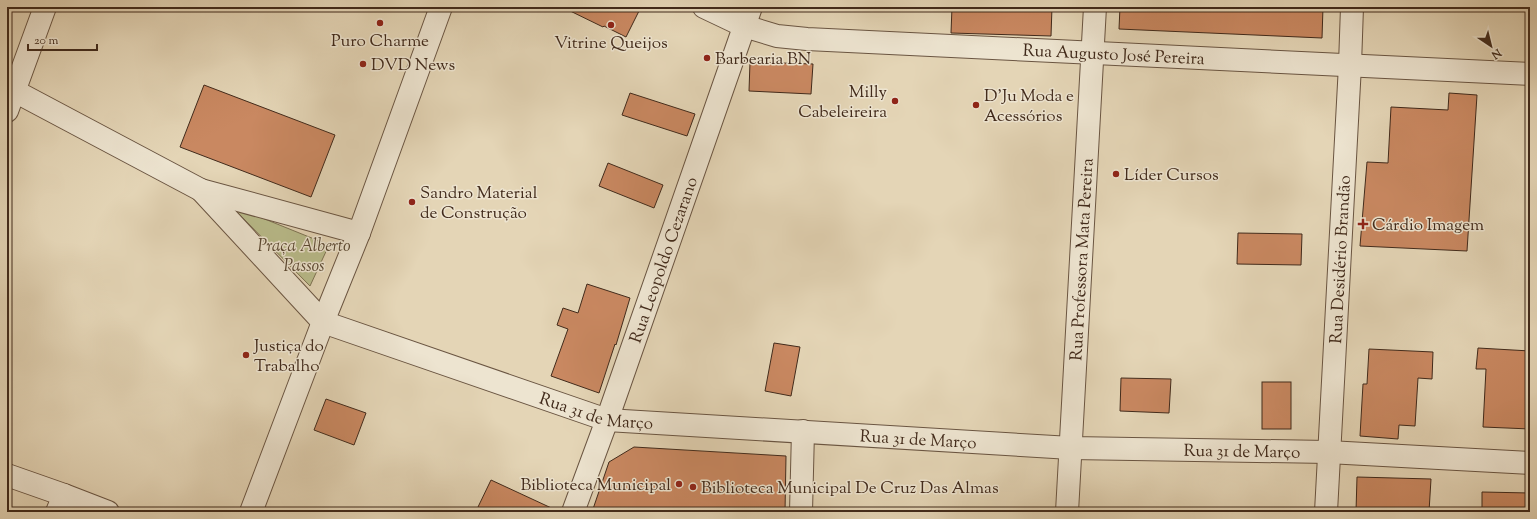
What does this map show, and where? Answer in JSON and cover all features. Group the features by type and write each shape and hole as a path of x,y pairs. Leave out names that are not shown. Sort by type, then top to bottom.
{"street":[{"path":"45,7 9,97 201,190 359,233"},
{"path":"251,512 323,322 359,233 441,7"},
{"name":"Rua Augusto José Pereira","path":"704,7 748,17 777,36 807,40 1530,74"},
{"name":"Rua Professora Mata Pereira","path":"1067,512 1095,7"},
{"name":"Rua Desidério Brandão","path":"1326,512 1352,7"},
{"name":"Rua Leopoldo Cezarano","path":"573,512 607,420 748,17"},
{"path":"201,190 323,322"},
{"name":"Rua 31 de Março","path":"323,322 607,420 1071,448 1328,452 1530,463"},
{"path":"801,512 803,431"},
{"path":"7,475 60,503 108,512"}],"green space":[{"name":"Praça Alberto Passos","path":"230,205 329,245 310,286"}],"building":[{"path":"562,7 641,7 626,37"},
{"path":"952,7 1052,7 1051,36 951,33"},
{"path":"1120,7 1323,7 1322,38 1119,29"},
{"path":"750,62 813,64 811,94 749,91"},
{"path":"204,85 335,135 311,197 180,147"},
{"path":"630,93 695,114 687,136 622,115"},
{"path":"1449,93 1477,95 1467,251 1360,246 1367,162 1388,163 1391,107 1448,110"},
{"path":"608,163 663,185 654,208 599,186"},
{"path":"1238,233 1302,234 1301,265 1237,264"},
{"path":"587,284 630,298 616,345 615,344 599,393 551,376 568,329 557,325 563,308 578,313"},
{"path":"774,343 800,347 791,396 765,391"},
{"path":"1478,348 1530,351 1530,429 1483,427 1486,369 1476,369"},
{"path":"1369,349 1433,352 1432,379 1418,378 1415,426 1399,425 1398,439 1360,436 1363,384 1367,384"},
{"path":"1121,378 1171,379 1169,413 1120,411"},
{"path":"1262,382 1291,382 1291,429 1262,429"},
{"path":"326,399 366,413 354,445 314,430"},
{"name":"Biblioteca Municipal De Cruz Das Almas","path":"634,447 786,456 785,512 592,512 609,462"},
{"path":"1357,477 1431,479 1429,512 1356,512"},
{"path":"491,480 560,512 489,512 478,507"},
{"path":"1482,492 1530,493 1530,512 1482,512"}],"place":[{"name":"Puro Charme","path":"380,23"},
{"name":"Vitrine Queijos","path":"611,25"},
{"name":"Barbearia BN","path":"707,58"},
{"name":"DVD News","path":"363,64"},
{"name":"Milly Cabeleireira","path":"895,101"},
{"name":"D'Ju Moda e Acessórios","path":"976,105"},
{"name":"Líder Cursos","path":"1116,174"},
{"name":"Sandro Material de Construção","path":"412,202"},
{"name":"Cárdio Imagem","path":"1363,224"},
{"name":"Justiça do Trabalho","path":"246,355"},
{"name":"Biblioteca Municipal","path":"679,484"},
{"name":"Biblioteca Municipal De Cruz Das Almas","path":"693,487"}]}
